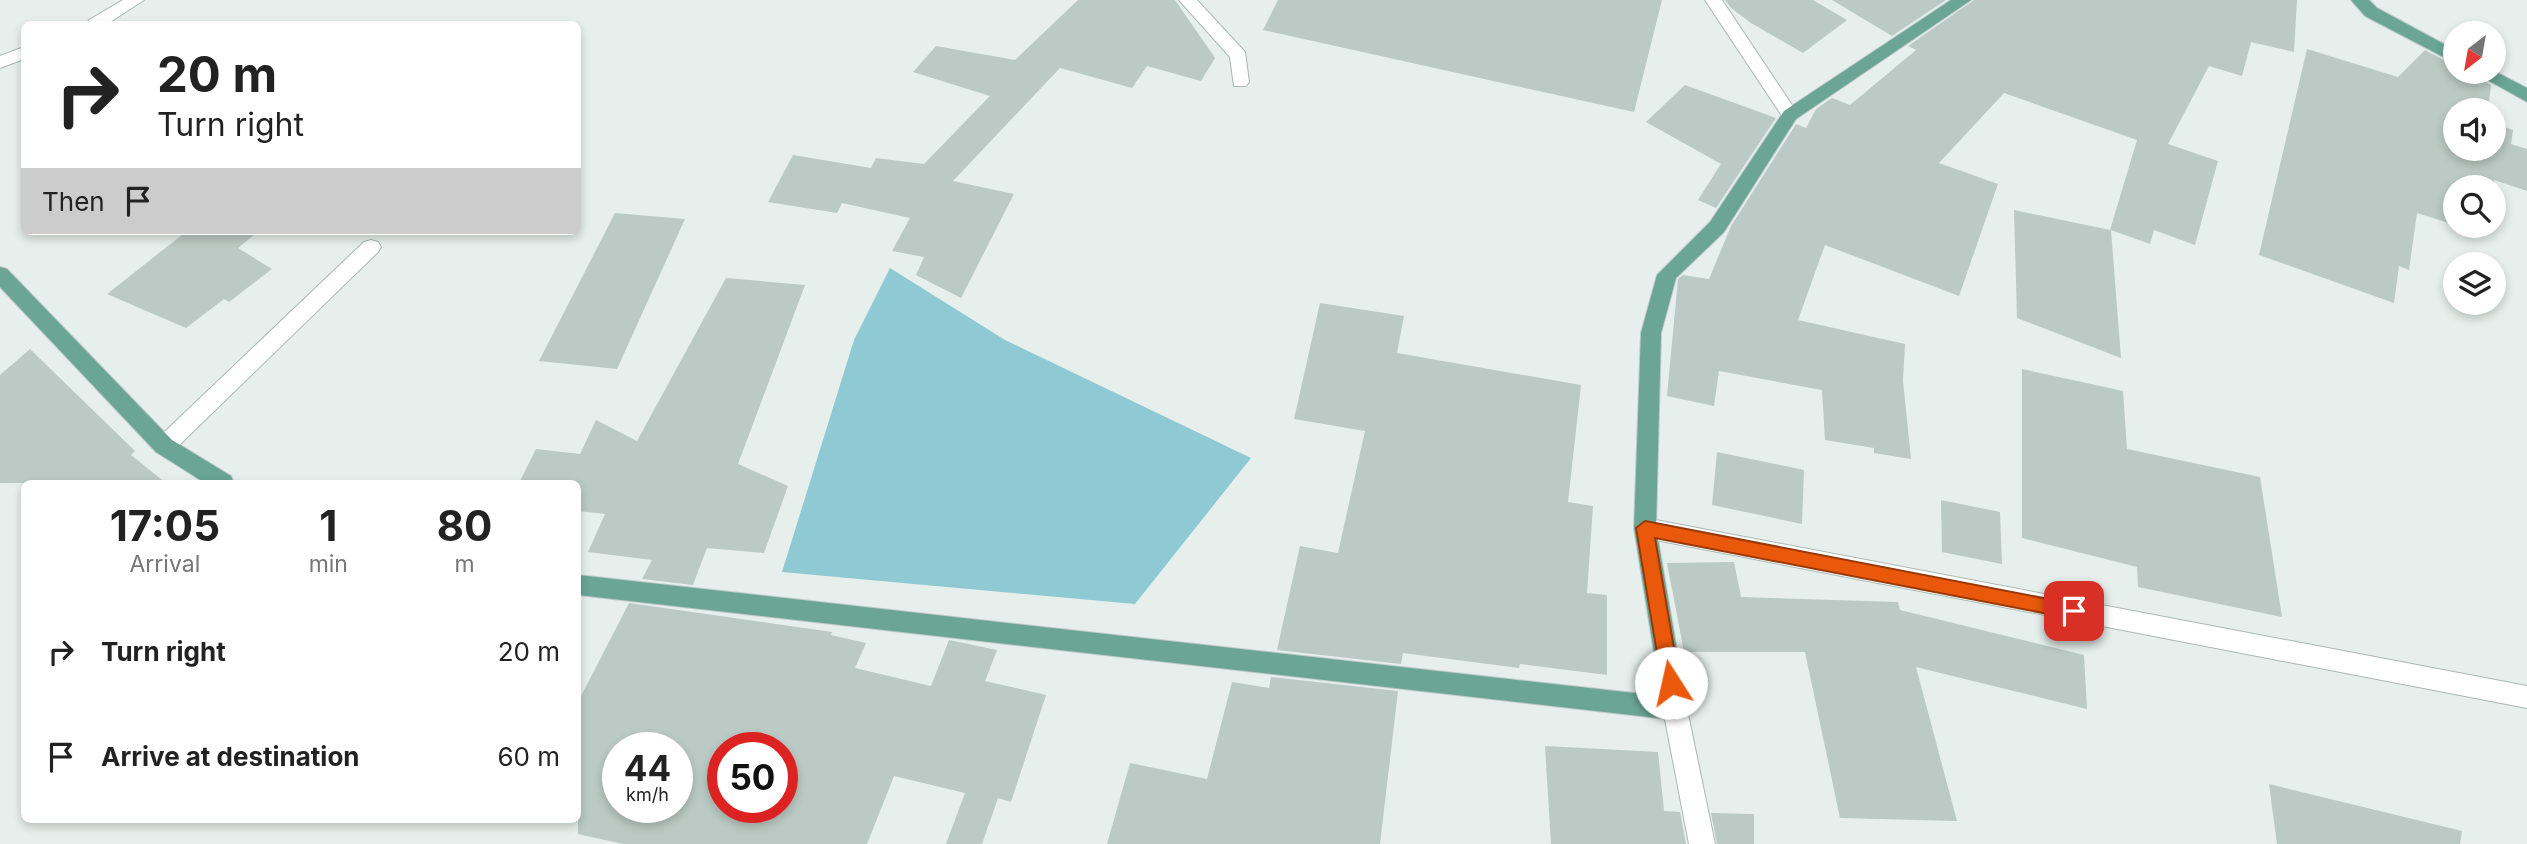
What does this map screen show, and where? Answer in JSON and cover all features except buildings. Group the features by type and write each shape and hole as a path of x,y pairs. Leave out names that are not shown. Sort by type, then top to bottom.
{"main road":[{"path":"581,585 1675,709 1645,528 1651,333 1667,275 1717,228 1790,115 1963,0"},
{"path":"2359,0 2371,12 2443,51"},
{"path":"2504,84 2527,96"},
{"path":"0,274 164,446 218,480"}],"street":[{"path":"100,21 136,0"},
{"path":"1187,0 1239,56 1240,82"},
{"path":"1713,0 1790,115"},
{"path":"0,62 21,54"},
{"path":"164,446 371,247"},
{"path":"1645,528 2527,697"},
{"path":"1675,709 1702,844"}],"water":[{"path":"890,268 1005,340 1251,458 1135,604 782,572 854,340"}],"route":[{"path":"1671,683 1645,528 2074,611"}]}
